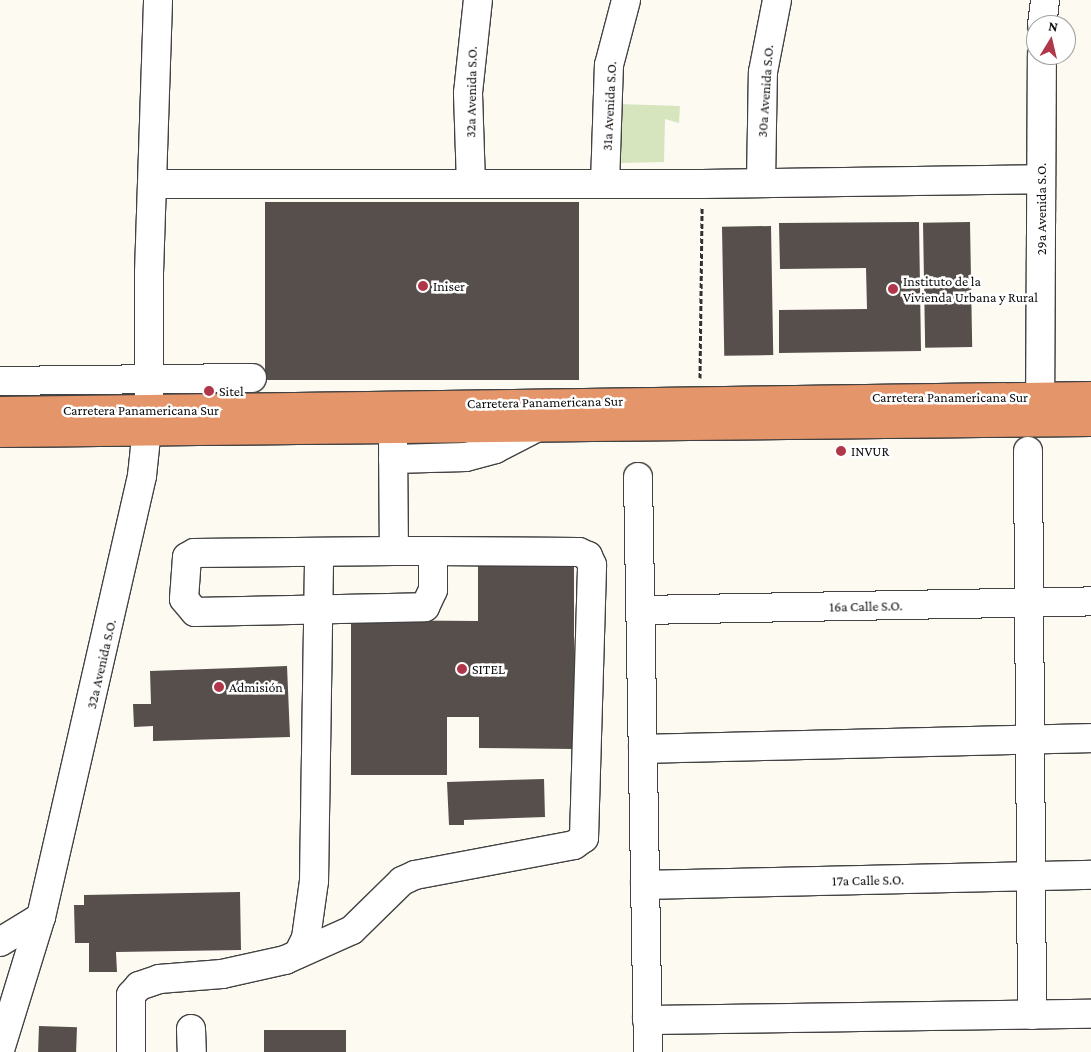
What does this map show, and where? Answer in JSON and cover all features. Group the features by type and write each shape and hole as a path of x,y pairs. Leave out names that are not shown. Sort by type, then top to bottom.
{"highway":[{"name":"Carretera Panamericana Sur","path":"393,417 538,427 1040,410 1091,396"},
{"name":"Carretera Panamericana Sur","path":"0,433 148,421 393,417 700,399 1040,410 1091,422"},
{"name":"Carretera Panamericana Sur","path":"0,411 148,421"}],"street":[{"name":"32a Avenida S.O.","path":"1,1040 41,917 125,564 148,421 158,0"},
{"name":"32a Avenida S.O.","path":"471,184 468,94 478,0"},
{"name":"31a Avenida S.O.","path":"605,184 609,65 626,0"},
{"name":"30a Avenida S.O.","path":"761,182 763,72 777,0"},
{"path":"1043,15 1045,0"},
{"name":"29a Avenida S.O.","path":"1040,410 1042,65"},
{"path":"154,184 702,184 1040,179"},
{"path":"0,381 252,378"},
{"path":"393,417 394,551"},
{"path":"394,459 466,458 495,449 538,427"},
{"path":"1028,451 1030,603 1028,876 1032,1015"},
{"path":"638,477 642,610 648,1052"},
{"path":"130,1052 131,995 139,986 159,979 256,969 298,954 352,930 402,881 415,875 574,845 587,830 592,564 588,556 579,552 433,551 394,551 194,553 187,557 184,599 195,612 425,607 433,590 433,551"},
{"path":"298,954 306,938 314,881 319,552"},
{"name":"16a Calle S.O.","path":"642,610 1091,601"},
{"path":"643,749 1091,738"},
{"name":"17a Calle S.O.","path":"645,885 1091,875"},
{"path":"0,942 41,917"},
{"path":"647,1020 1091,1014"}],"path":[{"path":"700,399 702,184"}],"green space":[{"path":"620,104 680,106 679,123 665,119 664,162 620,163"}],"building":[{"name":"Iniser","path":"265,202 579,202 579,380 265,380"},
{"name":"Instituto de la Vivienda Urbana y Rural","path":"919,222 921,351 779,353 779,310 867,309 866,268 780,269 779,223"},
{"name":"Instituto de la Vivienda Urbana y Rural","path":"970,222 972,347 925,348 923,223"},
{"path":"771,226 773,355 724,356 722,227"},
{"name":"SITEL","path":"478,564 574,564 574,749 479,748 479,717 447,717 447,775 351,775 351,620 478,621"},
{"name":"Admisión","path":"287,666 290,737 153,741 153,726 134,727 133,704 151,704 150,671"},
{"path":"544,779 545,817 464,820 464,825 449,825 447,782"},
{"path":"240,892 241,950 116,952 117,972 89,972 89,943 75,943 74,905 84,905 84,895"},
{"path":"39,1026 77,1027 76,1052 38,1052"},
{"path":"264,1030 346,1030 346,1052 264,1052"}],"place":[{"name":"Iniser","path":"423,286"},
{"name":"Instituto de la Vivienda Urbana y Rural","path":"893,289"},
{"name":"Sitel","path":"209,391"},
{"name":"INVUR","path":"841,451"},
{"name":"SITEL","path":"462,669"},
{"name":"Admisión","path":"219,687"}]}
